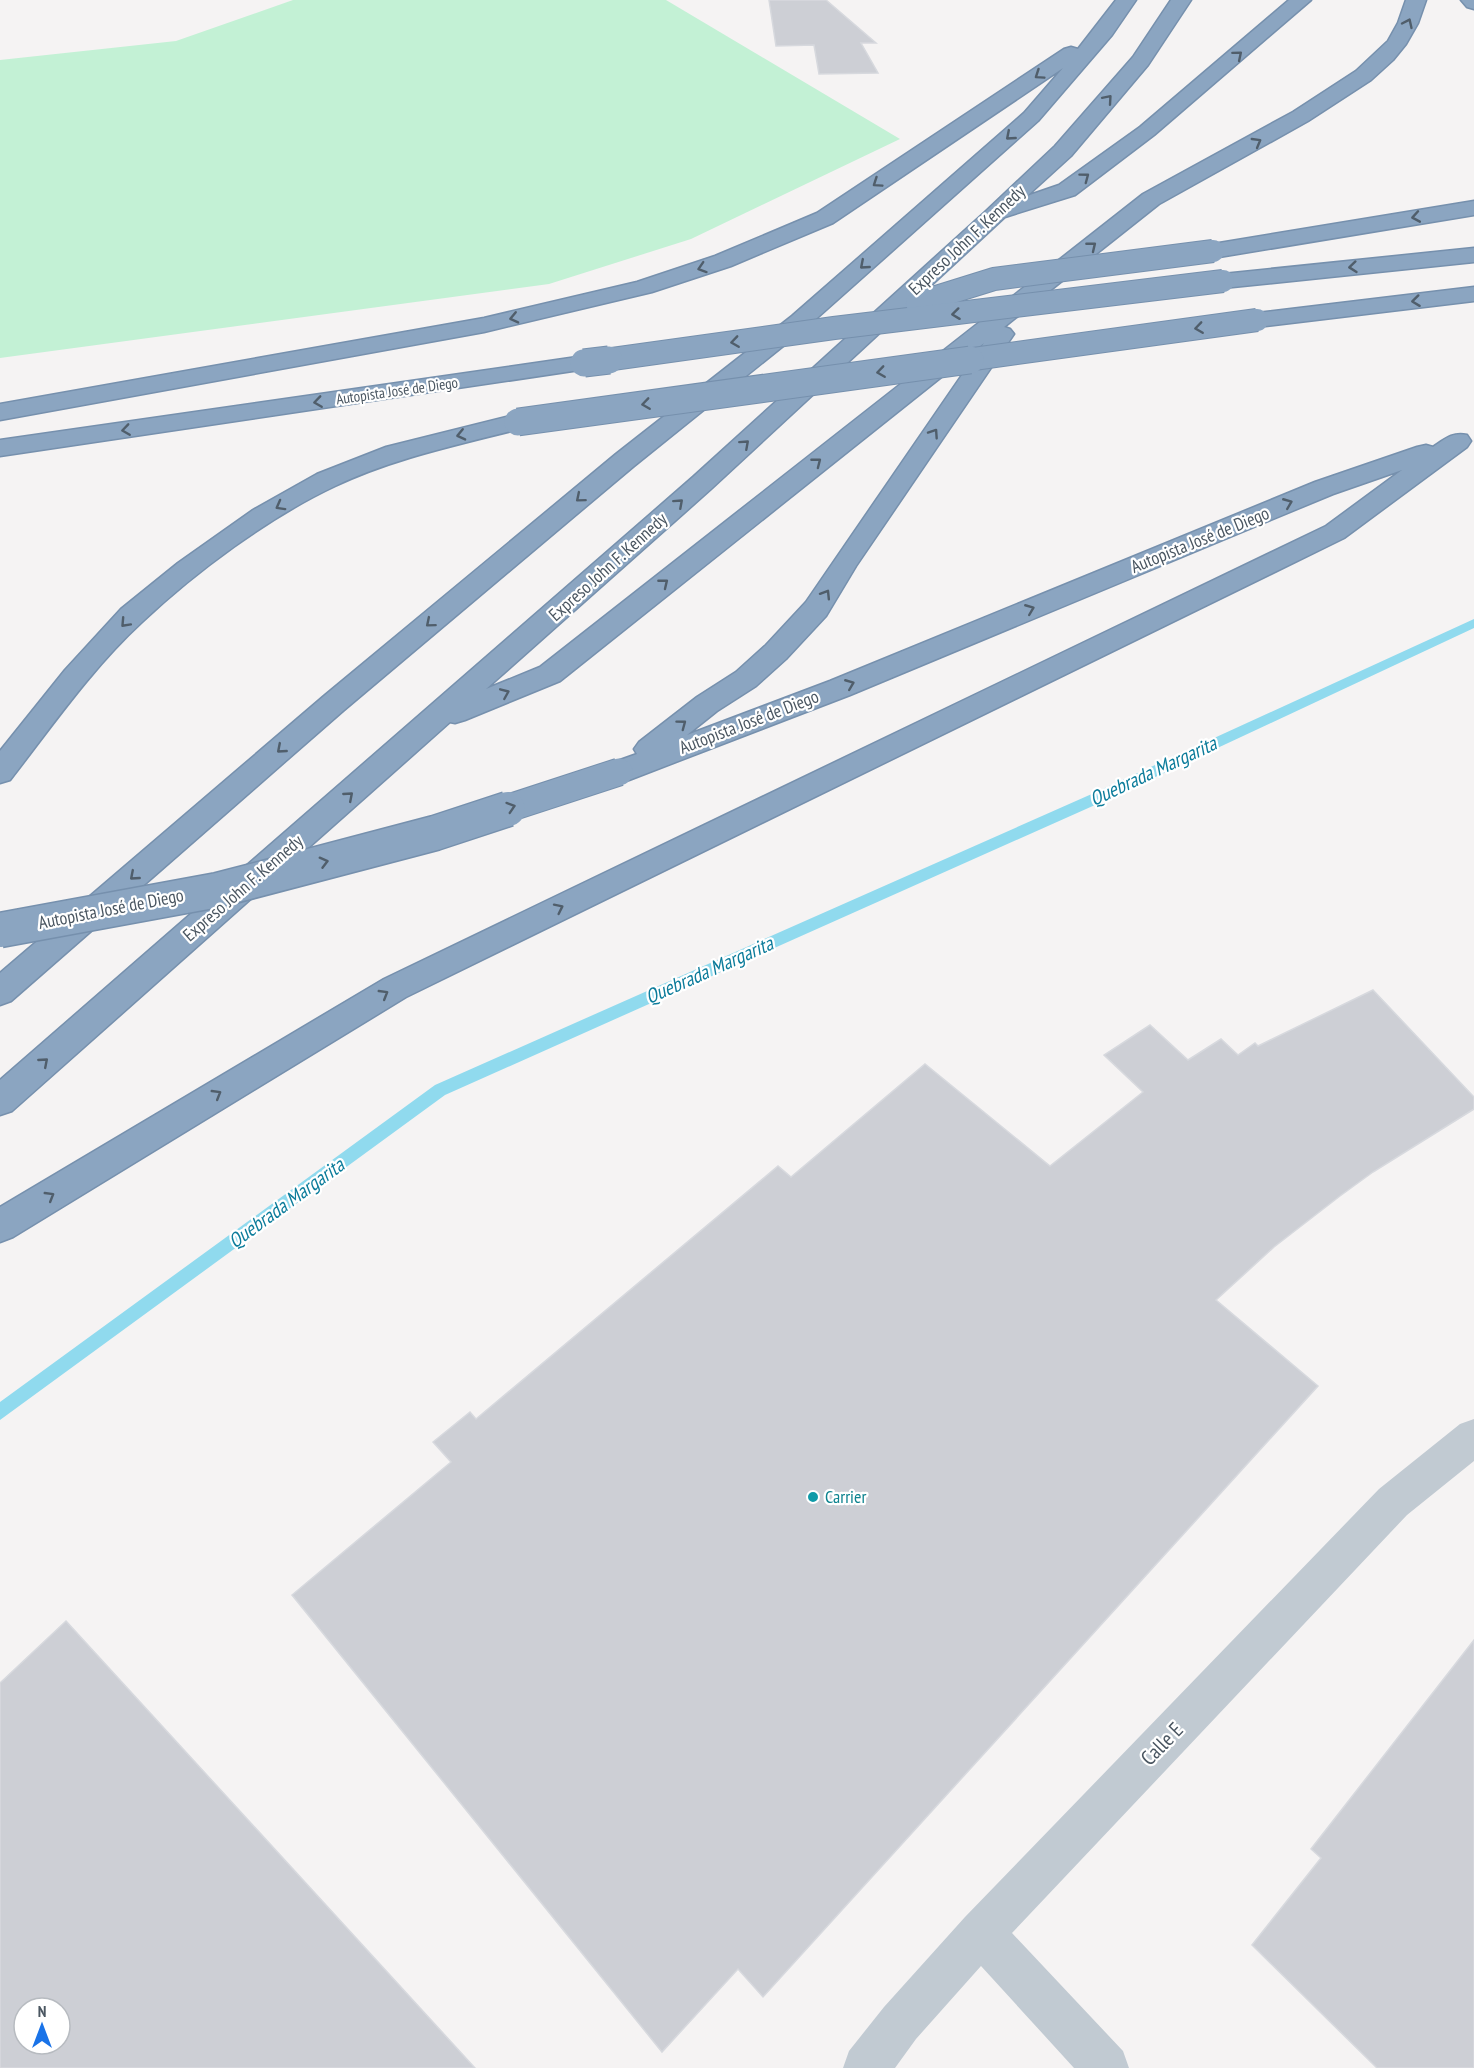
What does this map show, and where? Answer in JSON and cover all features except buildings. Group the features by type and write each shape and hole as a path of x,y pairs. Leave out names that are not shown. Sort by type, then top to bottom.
{"highway":[{"path":"0,992 334,703 625,460 800,321 1031,117 1105,30 1125,0"},
{"name":"Expreso John F. Kennedy","path":"0,1101 711,475 994,216 1063,151 1141,61 1182,0"},
{"path":"994,216 1067,190 1147,130 1301,0"},
{"path":"432,723 550,674 1151,199 1319,106 1366,73 1387,55 1403,33 1416,0"},
{"path":"0,412 484,325 644,287 723,261 825,218 1105,30"},
{"path":"834,328 994,279 1213,251 1474,208"},
{"name":"Autopista José de Diego","path":"0,448 834,328 1223,281 1474,255"},
{"path":"618,772 707,704 746,679 776,652 816,609 1029,294"},
{"path":"0,772 75,677 131,616 187,569 262,516 326,480 395,453 518,422 1257,320 1474,294"},
{"path":"0,1226 395,988 1335,532 1466,439"},
{"name":"Autopista José de Diego","path":"0,930 218,890 435,833 618,772 840,688 1324,489 1466,439"}],"street":[{"name":"Calle E","path":"866,2068 900,2023 981,1934 1393,1503 1474,1437"},
{"path":"981,1934 1106,2068"}],"green space":[{"path":"293,0 666,0 900,139 691,239 549,284 0,358 0,60 176,41"}],"waterway":[{"name":"Quebrada Margarita","path":"0,1412 440,1090 1099,797 1474,623"}],"place":[{"name":"Carrier","path":"813,1497"}]}
